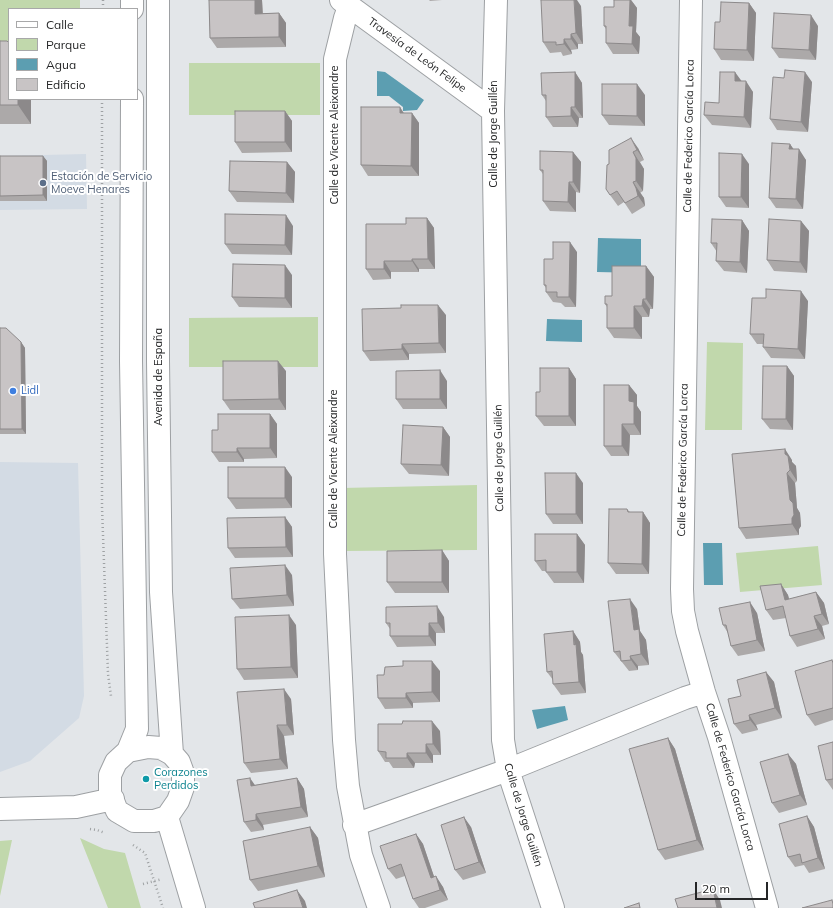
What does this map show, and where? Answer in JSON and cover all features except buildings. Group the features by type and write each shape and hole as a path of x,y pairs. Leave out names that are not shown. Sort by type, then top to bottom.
{"street":[{"name":"Avenida de España","path":"158,0 158,361 161,592 172,754"},
{"name":"Calle de Jorge Guillén","path":"496,0 493,111 503,740 508,770 553,908"},
{"name":"Calle de Federico García Lorca","path":"691,0 682,589 687,631 704,692 719,737 767,908"},
{"name":"Travesía de León Felipe","path":"345,3 493,111"},
{"name":"Calle de Vicente Aleixandre","path":"345,3 335,59 335,554 344,740 348,786 354,825 361,855 379,908"},
{"path":"128,751 148,746 161,748 172,754 179,762 183,773 183,787 178,801 167,817 154,821 134,821 117,811 110,793 110,775 116,762 128,751 137,729 131,361 132,100"},
{"path":"354,825 508,770 685,698 704,692"},
{"path":"0,809 76,807 112,799"},
{"path":"167,817 194,908"}],"path":[{"path":"102,100 102,507 108,674 112,703"},
{"path":"129,843 145,853 163,908"}],"shaded area":[{"name":"Estación de Servicio Moeve Henares","path":"86,154 87,209 0,210 0,156"},
{"path":"0,462 78,463 84,696 79,718 30,761 0,772"}],"green space":[{"path":"0,0 80,0 80,8 8,8 8,43 0,43"},
{"path":"189,63 320,63 320,115 189,115"},
{"path":"318,317 318,367 189,367 189,318"},
{"path":"707,342 743,343 742,430 705,430"},
{"path":"477,485 477,550 344,551 342,488"},
{"path":"818,546 822,585 740,592 736,553"},
{"path":"80,838 104,849 125,853 141,908 108,908"},
{"path":"12,840 0,896 0,841"}],"water":[{"path":"377,71 385,72 424,100 417,110 403,111 403,107 389,96 377,96"},
{"path":"598,238 641,239 641,273 597,272"},
{"path":"547,319 582,320 582,342 546,341"},
{"path":"703,543 722,543 723,585 704,585"},
{"path":"565,706 568,720 537,729 532,710"}],"place":[{"name":"Estación de Servicio Moeve Henares","path":"43,183"},
{"name":"Lidl","path":"13,391"},
{"name":"Corazones Perdidos","path":"146,779"}]}
